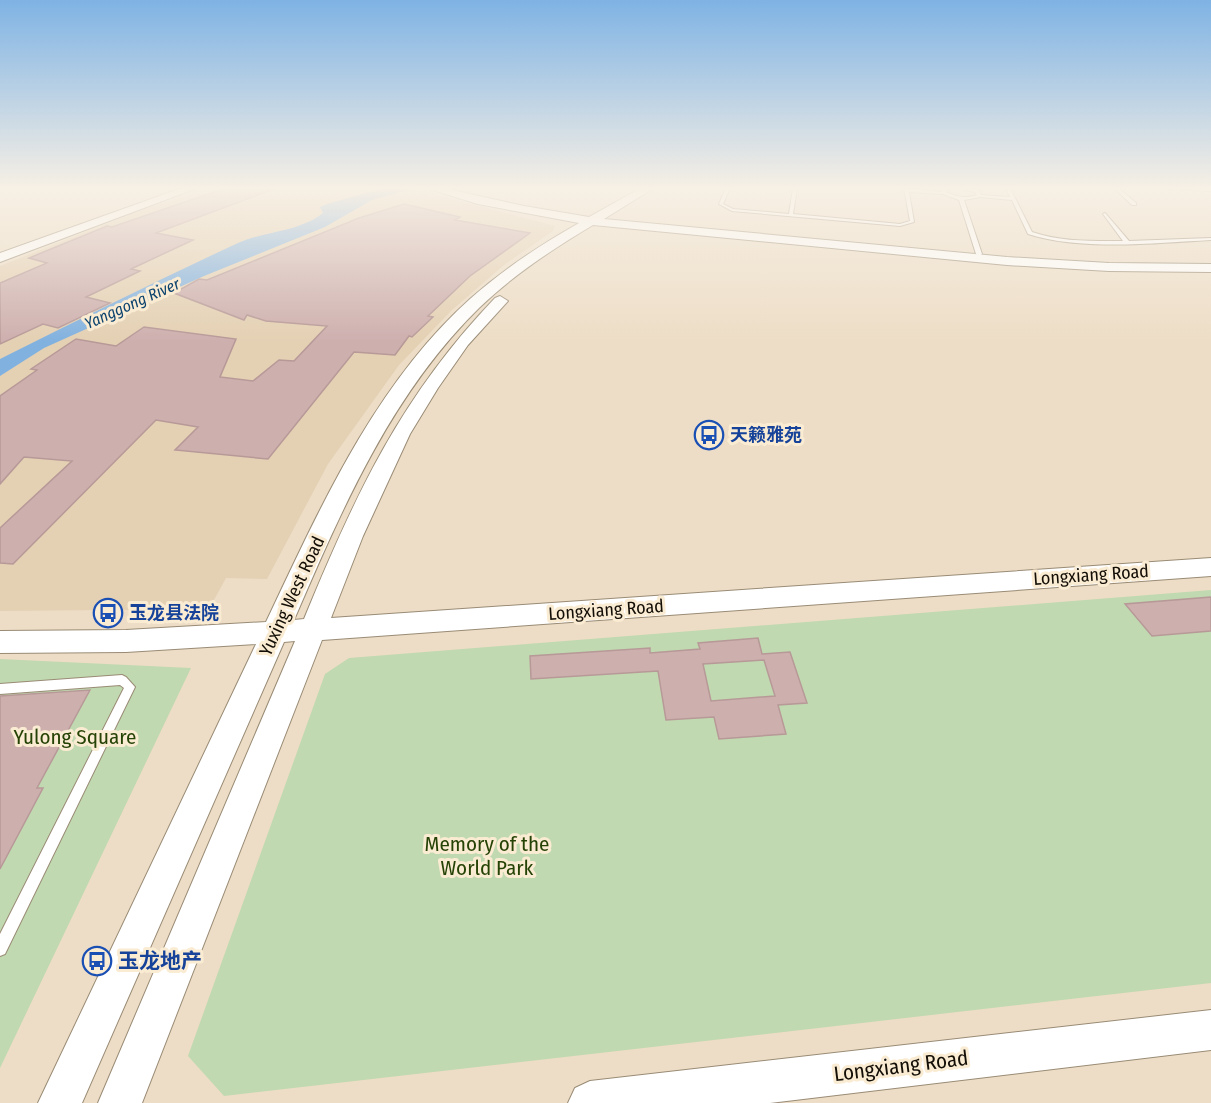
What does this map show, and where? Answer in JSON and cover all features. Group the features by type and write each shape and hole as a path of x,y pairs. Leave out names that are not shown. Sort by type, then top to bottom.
{"main road":[{"path":"0,258 51,239"},
{"name":"Yuxing West Road","path":"60,1103 353,469 421,364 452,325 489,290 544,248 561,239"},
{"name":"Yuxing West Road","path":"120,1103 313,629 382,470 420,401 478,322 525,278 575,239"},
{"path":"804,239 1026,262 1122,267 1211,268"},
{"path":"823,239 1095,262 1211,263"},
{"name":"Longxiang Road","path":"0,642 126,641 276,632 1211,567"},
{"name":"Longxiang Road","path":"590,1103 1211,1030"}],"lane":[{"path":"974,239 979,254"},
{"path":"1089,239 1127,242 1198,239"},
{"path":"0,689 122,680 130,687 0,949"}],"shaded area":[{"path":"67,239 541,239 504,265 451,311 399,365 328,464 267,579 226,578 209,609 0,611 0,266"}],"green space":[{"name":"Memory of the World Park","path":"1211,590 1211,983 224,1096 188,1056 325,674 349,658"},
{"name":"Yulong Square","path":"0,659 191,668 0,1068"}],"water":[{"name":"Yanggong River","path":"247,239 294,239 204,276 44,348 0,376 0,359"}],"building":[{"path":"74,239 193,240 131,269 140,271 86,297 110,303 58,328 43,324 0,344 0,283 47,263 29,258"},
{"path":"306,239 521,239 470,276 428,316 433,317 412,337 409,336 395,355 354,352 268,459 175,450 198,427 156,420 13,564 0,563 0,528 72,461 24,457 0,484 0,396 37,370 31,369 76,339 116,346 144,327 236,339 220,377 253,381 279,360 294,361 327,326 266,321 247,315 244,320 174,293 199,279 207,280"},
{"path":"1211,597 1211,631 1152,636 1125,604"},
{"path":"758,638 762,654 790,652 807,703 778,705 786,734 719,739 714,717 666,720 658,671 531,679 530,656 650,648 650,653 700,649 698,643","holes":["764,660 775,696 711,701 703,664"]},
{"path":"90,690 37,788 43,788 0,869 0,696"}],"place":[{"name":"天籁雅苑","path":"709,435"},
{"name":"玉龙县法院","path":"108,613"},
{"name":"玉龙地产","path":"97,961"}]}
